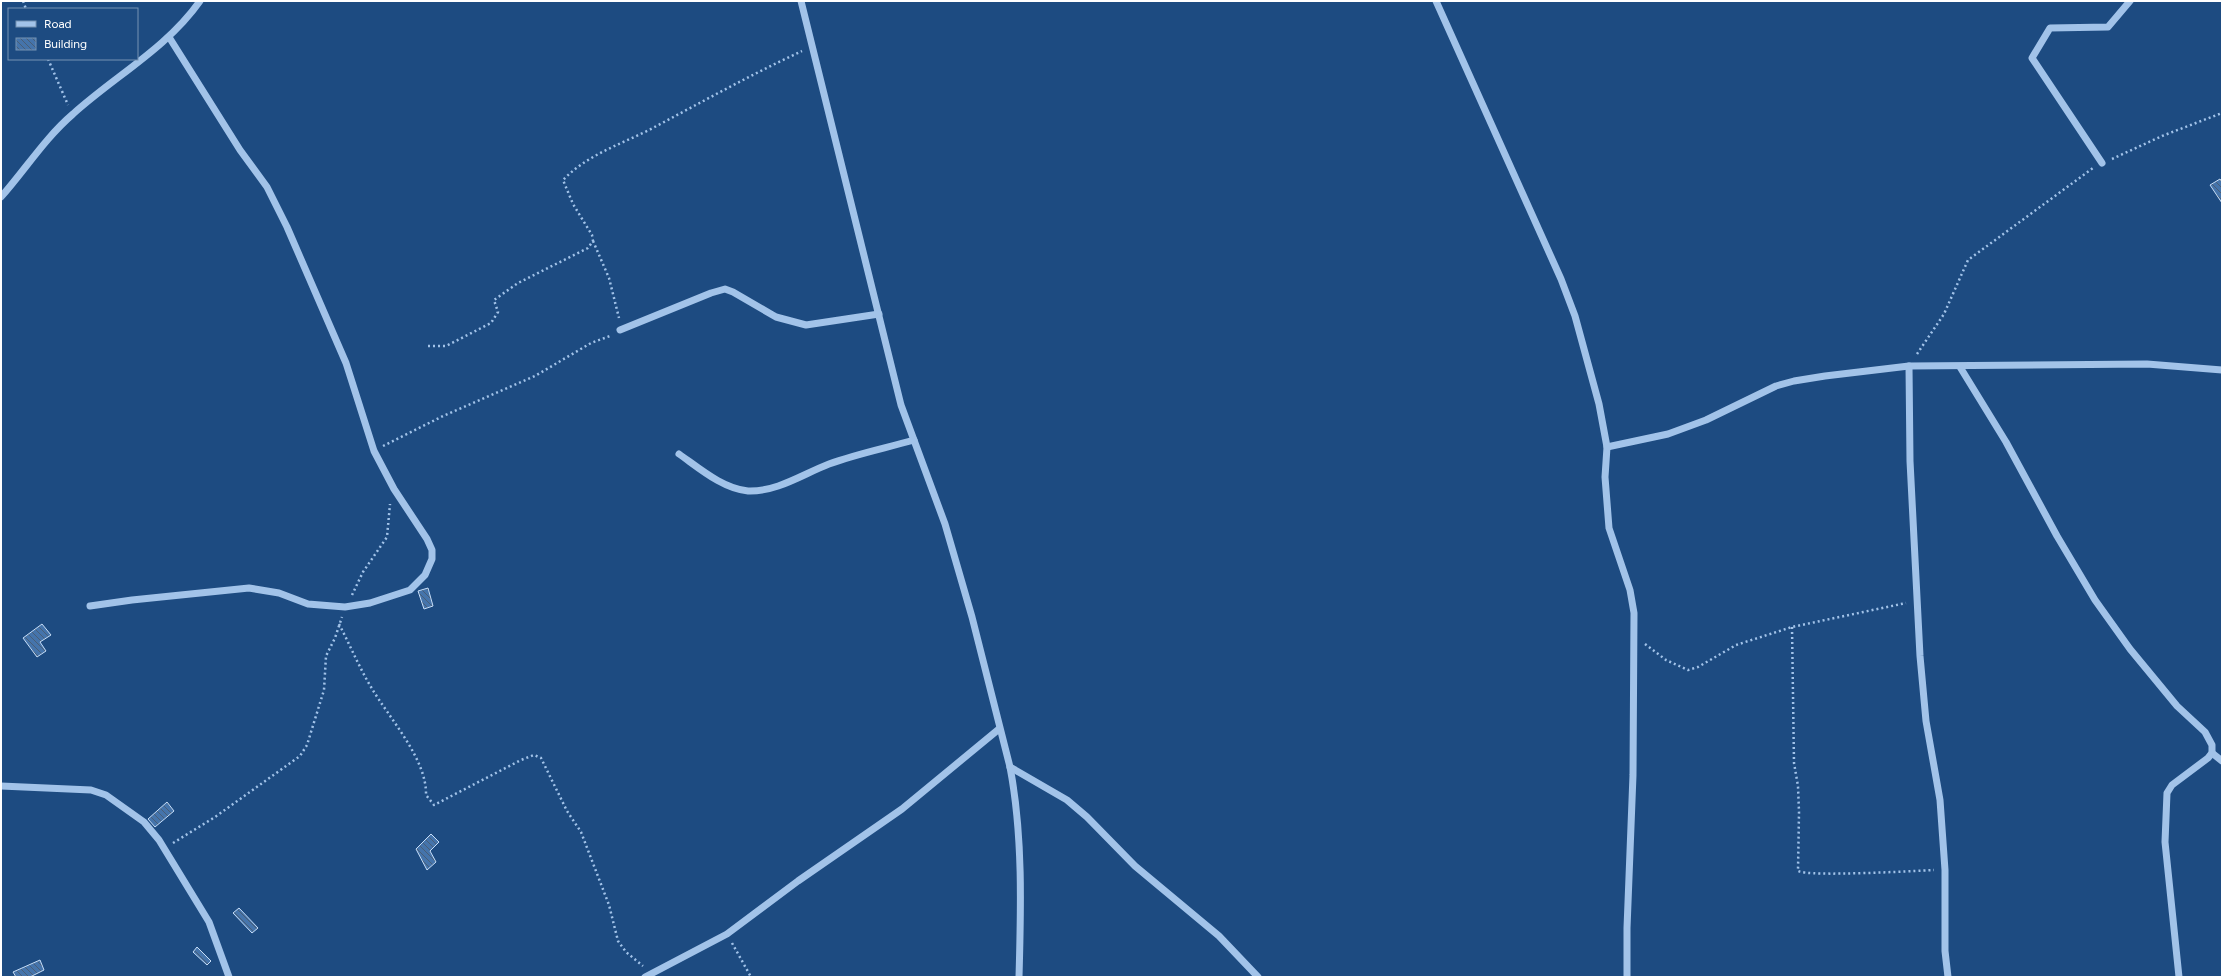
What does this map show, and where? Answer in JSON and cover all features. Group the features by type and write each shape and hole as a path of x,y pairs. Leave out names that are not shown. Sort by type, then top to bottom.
{"street":[{"path":"1,197 72,114 169,37 186,21 200,1"},
{"path":"801,1 901,405 945,524 972,617 999,729 1010,767 1015,792 1018,849 1019,977"},
{"path":"1436,1 1561,279 1574,316 1593,383 1607,447 1605,477 1609,528 1630,590 1634,613 1634,775 1627,928 1627,977"},
{"path":"2102,163 2032,58 2050,28 2108,27 2130,1"},
{"path":"90,606 132,600 249,588 278,593 308,604 345,606 370,603 410,590 425,575 432,559 432,550 420,524 394,489 374,450 346,363 287,227 267,187 240,150 169,37"},
{"path":"620,330 711,293 725,289 740,295 776,317 806,326 879,314"},
{"path":"1607,447 1643,440 1700,423 1776,386 1794,381 1909,366 1960,367 2146,364 2222,370"},
{"path":"1909,366 1910,461 1919,600 1920,656 1926,721 1940,800 1945,870 1945,951 1948,977"},
{"path":"1960,367 2006,442 2057,536 2095,600 2130,649 2177,706 2205,732 2212,745 2212,753"},
{"path":"679,454 716,480 748,490 763,490 783,484 829,464 914,440"},
{"path":"644,977 654,975 726,934 798,881 902,809 999,729"},
{"path":"2212,753 2222,761"},
{"path":"2179,977 2166,842 2167,793 2172,785 2212,753"},
{"path":"1010,767 1067,800 1087,816 1135,866 1219,936 1258,977"},
{"path":"1,786 91,790 106,795 144,822 164,848 209,922 229,977"}],"path":[{"path":"374,450 444,416 535,376 592,343 605,339 620,330 619,311 609,278 593,241 592,235 573,204 563,180 572,171 607,148 642,133 713,94 813,46"},
{"path":"48,60 72,114"},
{"path":"1909,366 1944,314 1968,260 2056,197 2083,173 2162,136 2222,114"},
{"path":"428,346 446,346 491,323 498,312 494,300 518,283 578,254 588,248 593,241"},
{"path":"164,848 215,817 300,756 307,744 324,690 326,656 335,638 345,606 363,572 387,537 387,522 391,495 394,489"},
{"path":"1634,635 1666,660 1688,670 1698,667 1736,645 1792,627 1919,600"},
{"path":"339,624 371,687 420,767 426,782 426,795 434,805 521,760 534,755 540,758 567,810 581,832 609,905 618,942 639,964 654,975"},
{"path":"1792,627 1794,763 1798,786 1799,812 1798,871 1801,873 1822,873 1945,870"},
{"path":"726,934 751,977"}],"building":[{"path":"2220,179 2222,182 2222,203 2210,185"},
{"path":"428,588 433,606 424,609 418,591"},
{"path":"42,624 51,635 40,642 46,651 37,657 23,638"},
{"path":"167,802 174,811 155,827 148,819"},
{"path":"431,834 439,842 430,851 436,862 427,870 416,849"},
{"path":"239,908 258,928 252,933 233,913"},
{"path":"197,947 211,961 207,965 193,952"},
{"path":"40,960 44,970 30,977 16,977 13,972"}]}
